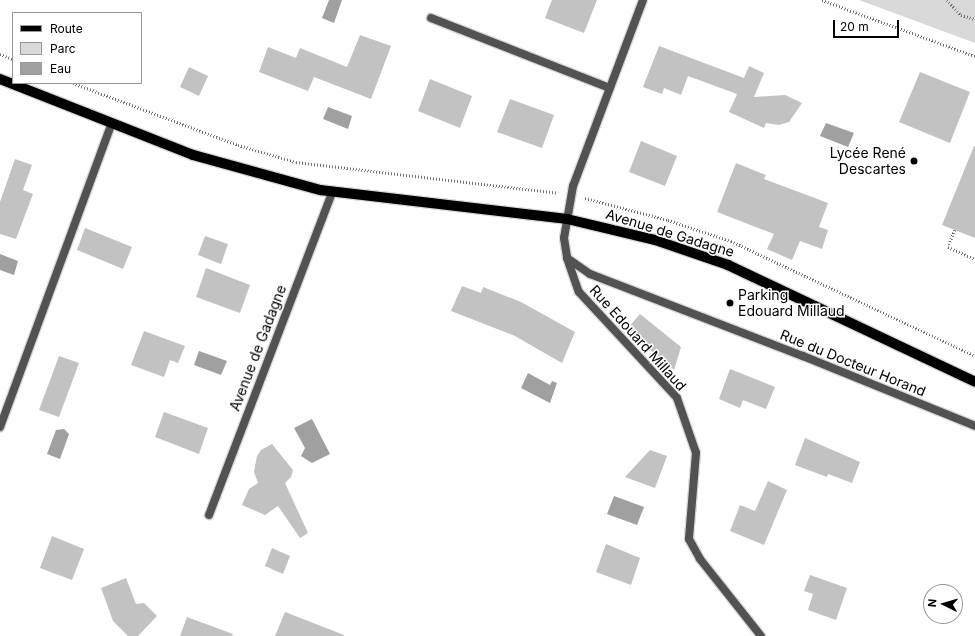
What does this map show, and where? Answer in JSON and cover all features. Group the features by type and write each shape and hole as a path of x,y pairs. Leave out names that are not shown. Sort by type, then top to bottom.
{"main road":[{"name":"Avenue de Gadagne","path":"0,79 12,84"},
{"name":"Avenue de Gadagne","path":"13,84 193,155 333,191 567,219 655,240 728,265 975,382"}],"street":[{"name":"Rue Edouard Millaud","path":"643,0 573,186 564,238 567,258 579,292 677,398 696,453 689,539 700,559 761,636"},
{"path":"431,18 610,88"},
{"path":"0,428 112,123"},
{"name":"Avenue de Gadagne","path":"209,515 333,191"},
{"name":"Rue du Docteur Horand","path":"567,258 590,274 803,356 975,426"}],"path":[{"path":"822,0 975,56"},
{"path":"947,0 961,15 975,19"},
{"path":"0,54 12,59"},
{"path":"955,230 948,247 975,259"}],"green space":[{"path":"859,0 975,0 975,43"}],"water":[{"path":"329,0 342,0 334,23 322,18"},
{"path":"328,107 352,116 348,129 323,119"},
{"path":"826,123 854,133 848,147 820,136"},
{"path":"0,254 18,261 14,275 0,270"},
{"path":"199,351 227,361 221,375 194,365"},
{"path":"528,373 550,385 552,381 557,383 550,403 521,388"},
{"path":"312,419 330,454 312,463 301,456 305,448 294,428"},
{"path":"64,429 69,434 60,459 47,454 56,430"},
{"path":"614,496 644,507 637,525 607,514"}],"building":[{"path":"552,0 597,0 584,33 545,18"},
{"path":"360,35 391,46 371,99 314,77 308,91 259,72 268,47 296,58 300,48 347,67"},
{"path":"659,46 744,78 749,66 764,73 754,97 785,95 802,103 789,122 779,125 766,123 764,128 729,112 737,94 688,76 681,95 664,88 662,94 643,87"},
{"path":"189,67 208,76 199,96 180,87"},
{"path":"920,72 970,92 950,143 899,122"},
{"path":"430,79 472,96 460,128 418,111"},
{"path":"510,99 554,115 542,148 497,132"},
{"path":"641,141 677,156 665,186 629,172"},
{"path":"975,146 975,238 942,225"},
{"path":"15,159 32,165 23,190 33,194 16,239 0,234 0,202"},
{"path":"736,163 766,175 764,179 828,203 819,227 828,230 822,249 800,241 792,260 767,249 774,234 717,212"},
{"path":"85,228 132,247 123,269 77,250"},
{"path":"205,236 228,244 221,264 198,255"},
{"path":"206,268 250,285 240,313 196,297"},
{"path":"462,286 481,293 483,287 521,302 575,332 562,363 515,336 451,311"},
{"path":"640,314 681,347 674,370 626,330"},
{"path":"144,331 185,346 178,363 170,360 164,377 131,365"},
{"path":"59,356 79,363 59,417 39,410"},
{"path":"730,369 775,387 766,409 743,400 740,408 719,399"},
{"path":"164,412 208,428 199,454 155,437"},
{"path":"805,438 860,462 852,483 828,474 827,477 795,465"},
{"path":"272,444 293,470 291,477 285,483 308,533 300,538 278,506 265,515 242,505 249,489 258,483 254,472 257,456 261,450"},
{"path":"650,450 667,456 655,488 625,477"},
{"path":"768,481 787,490 764,545 730,531 740,505 755,511"},
{"path":"52,536 84,549 72,580 40,568"},
{"path":"606,544 640,558 631,585 596,572"},
{"path":"272,548 290,556 283,574 265,566"},
{"path":"810,575 847,588 836,620 808,610 813,594 804,591"},
{"path":"126,578 136,604 144,603 157,616 138,636 128,636 113,621 101,588"},
{"path":"285,612 344,635 344,636 275,636"},
{"path":"187,617 233,634 232,636 180,636"}],"place":[{"name":"Lycée René Descartes","path":"914,161"},
{"name":"Parking Edouard Millaud","path":"730,303"}]}
